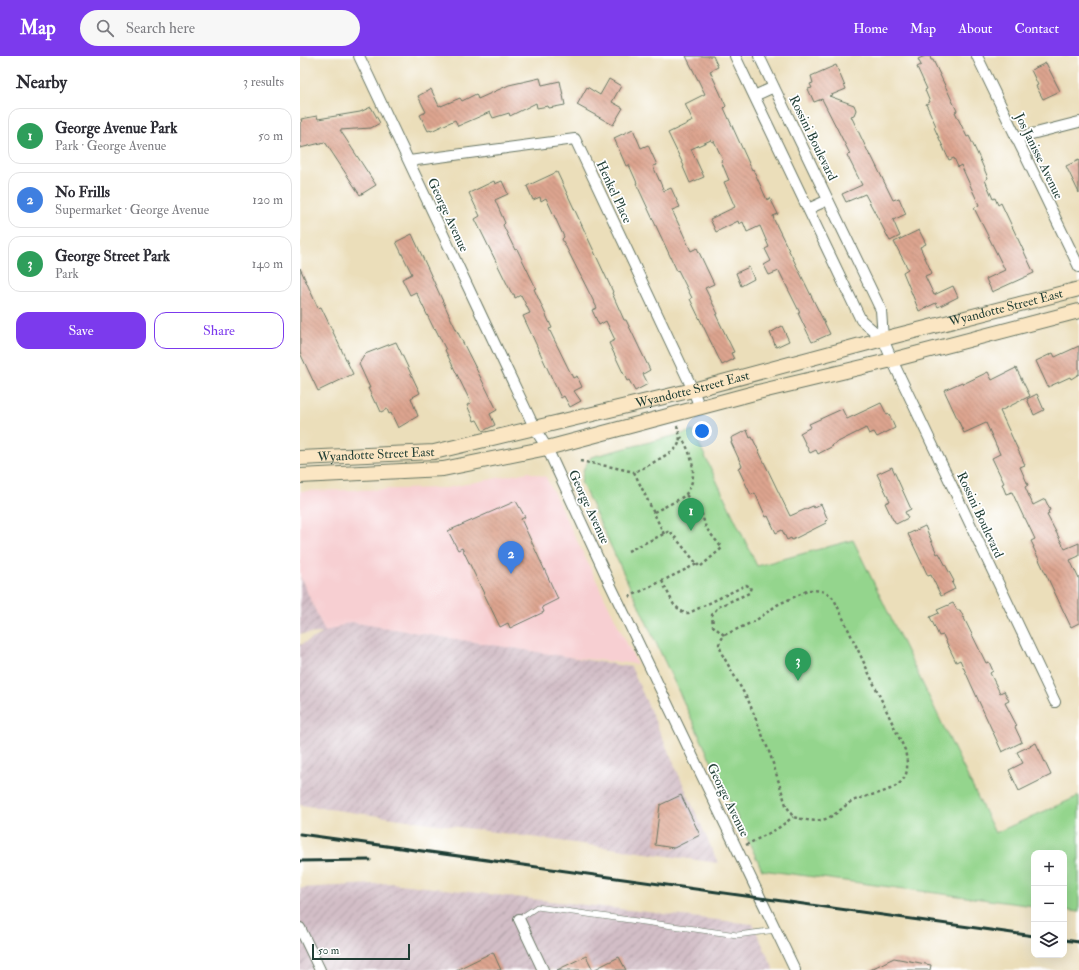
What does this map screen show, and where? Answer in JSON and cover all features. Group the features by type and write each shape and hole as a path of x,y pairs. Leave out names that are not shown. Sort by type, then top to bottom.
{"main road":[{"name":"Wyandotte Street East","path":"300,458 434,452 693,390 883,339 1079,289"},
{"name":"Wyandotte Street East","path":"300,476 443,470 547,448 758,392 892,360 1079,311"}],"street":[{"name":"George Avenue","path":"359,56 535,428 547,448 609,582 795,970"},
{"name":"Rossini Boulevard","path":"735,56 861,320 883,339"},
{"name":"Rossini Boulevard","path":"759,56 880,310 883,339 892,360 1055,702"},
{"name":"Jos Janisse Avenue","path":"977,56 1079,267"},
{"name":"Rossini Boulevard","path":"754,96 774,87"},
{"path":"1016,138 1079,122"},
{"name":"Henkel Place","path":"408,161 575,139 693,390 700,408"},
{"name":"Rossini Boulevard","path":"808,209 828,200"},
{"path":"519,919 543,970"},
{"path":"300,928 320,970"}],"lane":[{"path":"519,919 537,907 737,935 776,930"}],"path":[{"path":"654,512 686,495 693,478 692,462 686,444 677,425"},
{"path":"580,461 634,472 642,470 678,446 681,436"},
{"path":"634,472 664,534"},
{"path":"628,551 670,531 700,567 722,548 706,528 701,512 686,495"},
{"path":"629,597 697,564"},
{"path":"662,581 674,605 684,613 689,613 746,585 751,587 749,592 718,607 712,615 714,626 724,635"},
{"path":"809,590 820,590 830,594 834,599 905,750 908,764 906,774 901,782 891,788 851,802 838,812 822,820 811,821 793,817 786,806 770,754 749,702 722,654 719,644 724,635 755,621 777,605 809,590"},
{"path":"746,845 777,829 793,817"}],"shaded area":[{"path":"528,472 546,477 637,664 325,633 300,576 300,491 446,488"},
{"path":"300,576 325,632 350,622 631,667 718,863 300,805 300,645 324,633 300,634"},
{"path":"390,883 753,924 774,970 300,970 300,888"}],"green space":[{"path":"693,431 757,566 853,540 995,833 1079,796 1079,912 1067,910 1067,850 1031,850 1031,906 762,870 581,482 584,468 591,457"}],"building":[{"path":"686,56 713,56 718,67 710,71 726,106 724,108 767,200 770,198 778,214 773,216 774,220 830,334 812,342 798,313 800,313 779,271 769,275 764,265 771,261 765,249 769,247 760,226 747,232 743,222 739,224 738,221 716,232 710,219 735,207 724,182 729,180 721,161 723,160 714,141 712,142 711,140 691,149 704,177 690,183 683,167 684,166 668,133 693,121 685,104 705,94"},
{"path":"925,56 930,56 931,60 933,60 957,111 955,112 979,157 988,178 985,180 993,199 995,198 998,205 1001,203 1034,273 992,292 986,279 1005,270 974,208 979,205 961,165 958,167 954,158 949,160 934,127 936,126 926,104 930,102 925,90 927,89 917,67 921,65 918,59"},
{"path":"1046,63 1060,91 1043,99 1036,86 1038,85 1031,70"},
{"path":"836,65 846,89 829,96 854,105 856,110 854,115 851,116 870,156 871,155 893,200 899,198 906,214 893,220 900,236 890,241 865,194 846,202 842,194 862,185 847,155 850,154 822,99 814,102 808,89 812,88 810,84 813,83 811,76"},
{"path":"540,78 542,85 560,81 565,105 549,108 548,106 537,108 536,103 510,116 509,113 493,118 490,112 458,126 455,120 431,131 428,131 420,115 426,112 418,96 431,89 439,106 441,106 460,98 462,101 476,94 478,99 509,85"},
{"path":"609,79 621,86 612,102 623,108 613,125 577,105 587,87 600,95"},
{"path":"371,107 380,123 371,128 340,130 376,185 360,195 325,142 300,148 300,123 302,122 301,119 317,116 318,119 360,112"},
{"path":"633,129 641,148 648,145 657,165 653,166 664,191 671,188 680,207 672,210 691,251 697,248 714,284 705,288 734,352 731,353 734,359 722,365 690,299 692,298 678,270 677,271 636,183 629,165 626,166 614,138"},
{"path":"1079,160 1079,193 1066,166"},
{"path":"557,172 613,292 612,293 624,320 626,320 650,370 643,374 648,384 635,391 629,380 627,381 609,343 615,340 606,321 599,325 592,310 597,308 562,239 564,237 546,198 541,201 540,197 533,200 527,186"},
{"path":"494,181 495,184 502,181 508,194 495,200 505,223 503,225 515,250 517,249 536,288 534,289 552,328 549,329 573,378 577,376 582,387 574,391 581,401 570,407 564,396 561,398 523,316 530,313 521,295 515,298 514,294 512,294 475,219 480,216 469,193"},
{"path":"919,230 926,244 920,247 932,273 925,276 934,295 953,286 958,297 938,307 936,303 919,311 903,272 908,269 894,242"},
{"path":"412,234 451,319 497,410 490,414 495,425 483,431 477,420 474,421 467,405 471,403 416,292 410,295 402,279 412,274 396,242"},
{"path":"749,267 754,279 741,286 736,273"},
{"path":"300,268 318,308 321,307 353,374 318,391 300,353"},
{"path":"782,326 789,341 776,347 770,333"},
{"path":"396,342 420,393 411,398 418,416 398,428 391,413 389,414 387,409 381,412 377,403 375,403 359,364 365,354"},
{"path":"1079,346 1079,374 1071,379 1070,377 1048,387 1036,361 1053,353 1055,357"},
{"path":"1016,368 1030,396 1000,411 1025,465 1020,467 1028,485 1025,487 1033,505 1045,499 1050,510 1048,511 1049,514 1047,515 1065,549 1079,543 1079,556 1070,560 1079,579 1079,623 1071,627 1033,547 1031,541 1035,539 1025,518 1012,492 1006,494 1002,484 1004,483 992,458 1000,454 986,423 964,433 944,390 962,382 963,384 988,372 992,380"},
{"path":"1037,394 1044,410 1034,415 1027,399"},
{"path":"881,403 887,415 889,414 895,428 877,437 874,432 869,434 866,428 832,445 833,446 818,454 816,450 810,453 800,433 811,427 809,424 842,409 847,419"},
{"path":"747,430 750,438 752,437 790,516 813,506 814,508 821,504 828,520 825,521 826,523 792,540 791,538 787,540 782,530 776,533 768,516 766,517 755,493 751,495 738,468 742,466 731,442 731,438"},
{"path":"892,467 911,509 905,512 908,518 896,524 885,503 890,501 877,474"},
{"path":"516,501 525,517 521,519 558,599 542,607 544,612 510,628 508,623 500,627 462,548 458,550 448,531"},
{"path":"925,526 937,554 939,553 954,581 952,583 955,589 941,596 931,575 928,576 908,534"},
{"path":"953,603 957,610 960,610 986,663 989,662 993,671 990,673 1000,693 1004,691 1009,701 1005,703 1017,726 1015,727 1022,742 1002,752 960,660 956,662 943,635 939,636 930,617 939,613 937,610"},
{"path":"1036,743 1051,775 1019,791 1009,770 1023,763 1017,752"},
{"path":"681,795 700,835 674,848 655,845 660,805"},
{"path":"493,952 501,970 456,970"},
{"path":"586,956 593,970 557,970"},
{"path":"619,957 626,970 593,970"},
{"path":"894,958 931,965 930,970 869,970"}],"railway":[{"path":"300,834 1031,936"},
{"path":"300,861 370,860"},
{"path":"1067,940 1079,942"}],"place":[{"name":"George Avenue Park","path":"691,531"},
{"name":"No Frills","path":"511,574"},
{"name":"George Street Park","path":"798,681"}]}
